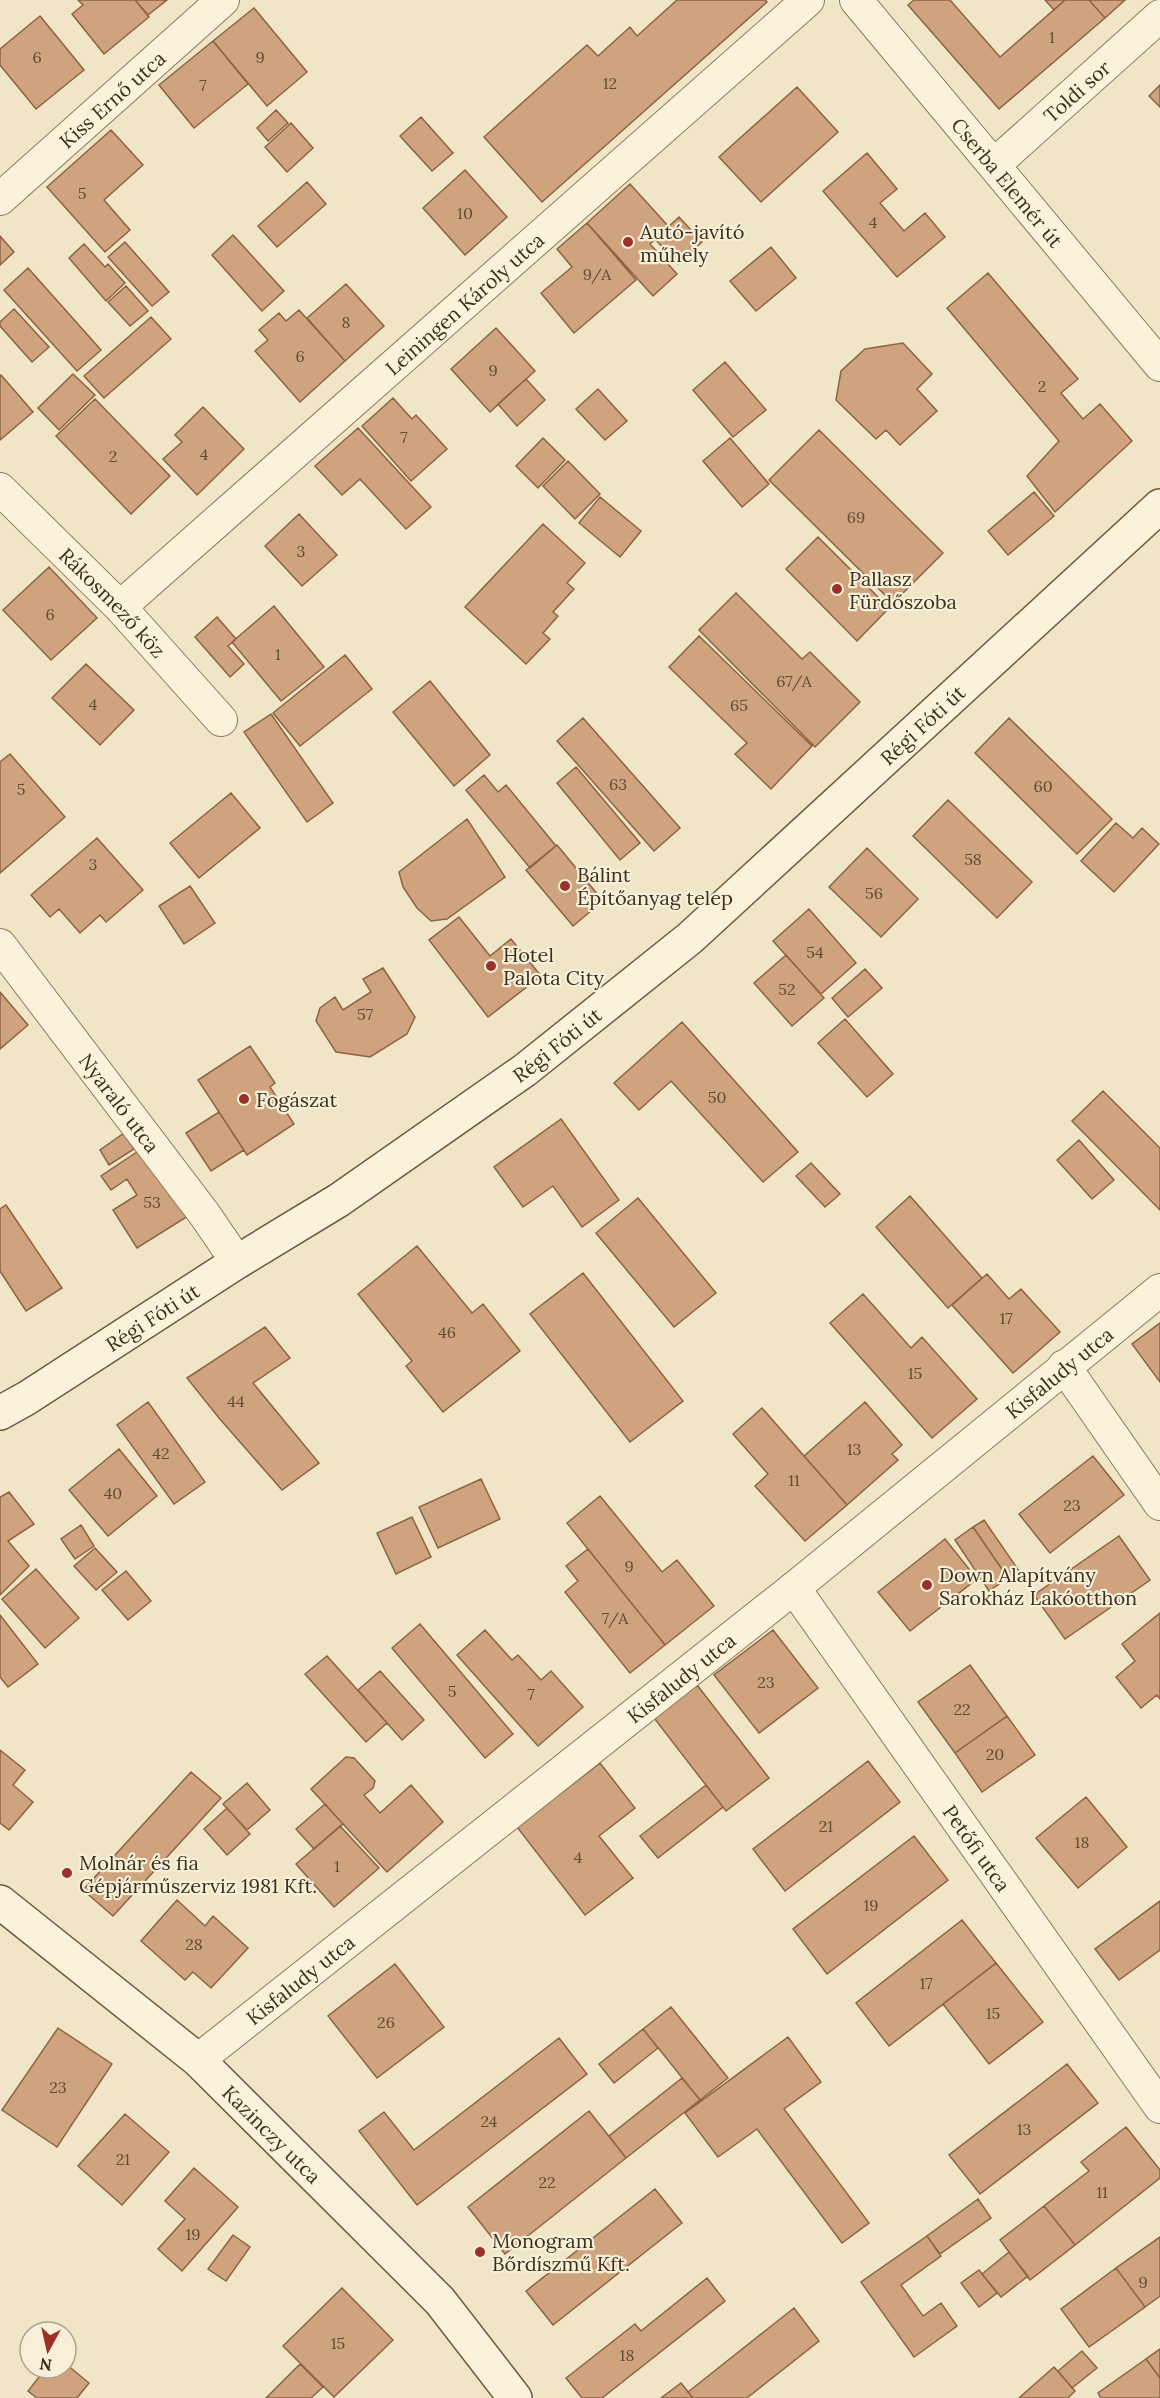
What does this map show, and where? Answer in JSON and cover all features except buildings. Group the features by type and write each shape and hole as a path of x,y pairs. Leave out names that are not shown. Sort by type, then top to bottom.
{"main road":[{"name":"Régi Fóti út","path":"0,1413 339,1200 525,1070 690,938 1160,506"},
{"name":"Kazinczy utca","path":"0,1902 198,2060 440,2301 515,2398"}],"street":[{"name":"Kiss Ernő utca","path":"0,199 223,0"},
{"name":"Leiningen Károly utca","path":"120,607 808,0"},
{"name":"Cserba Elemér út","path":"856,0 1160,365"},
{"name":"Toldi sor","path":"994,165 1160,16"},
{"name":"Rákosmező köz","path":"0,489 120,607 221,720"},
{"name":"Nyaraló utca","path":"0,945 205,1215 237,1262"},
{"name":"Kisfaludy utca","path":"198,2060 794,1588 1160,1290"},
{"path":"1064,1366 1160,1504"},
{"name":"Petőfi utca","path":"794,1588 1160,2107"}],"place":[{"name":"Autó-javító műhely","path":"628,242"},
{"name":"Pallasz Fürdőszoba","path":"837,589"},
{"name":"Bálint Építőanyag telep","path":"565,886"},
{"name":"Hotel Palota City","path":"491,966"},
{"name":"Fogászat","path":"244,1099"},
{"name":"Down Alapítvány Sarokház Lakóotthon","path":"927,1585"},
{"name":"Molnár és fia Gépjárműszerviz 1981 Kft.","path":"67,1873"},
{"name":"Monogram Bőrdíszmű Kft.","path":"480,2252"}]}
